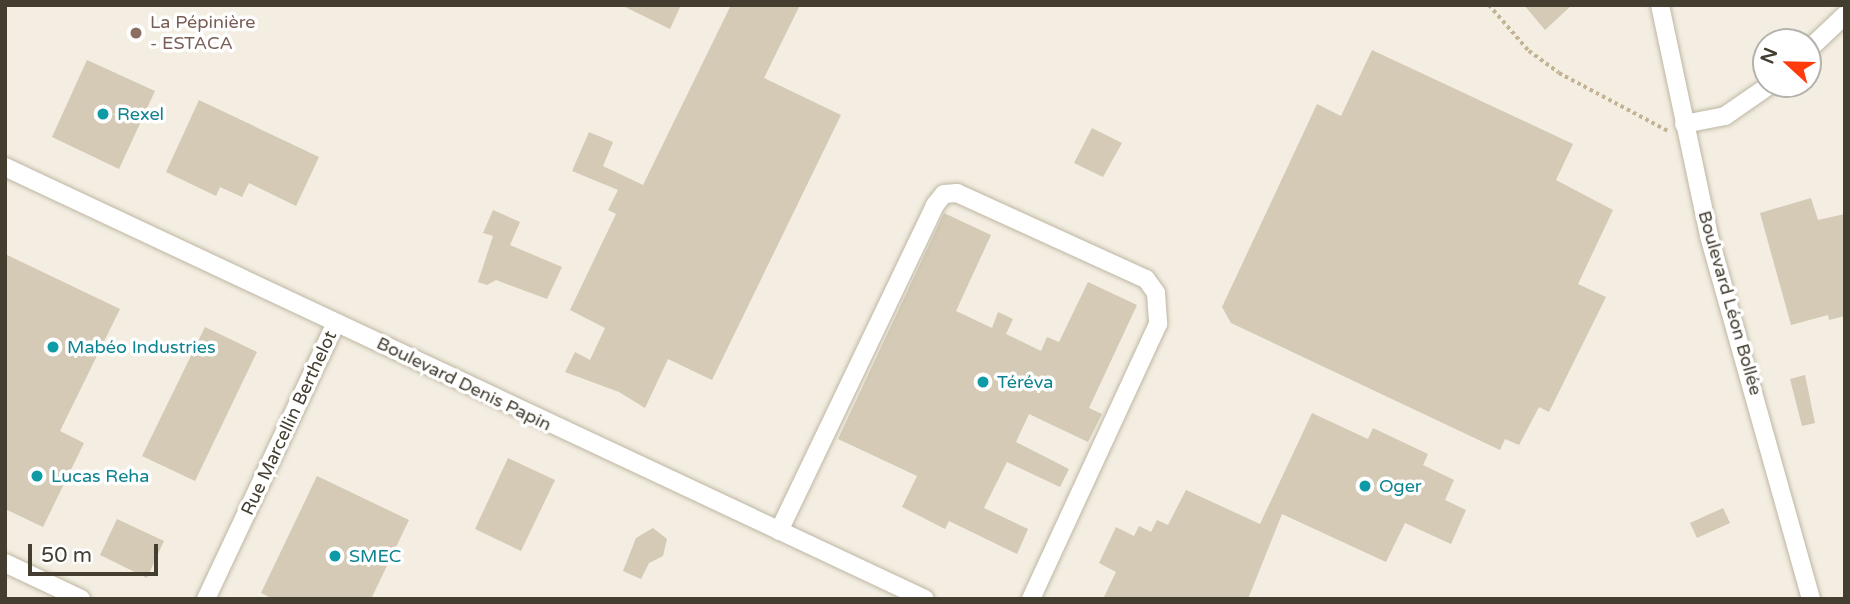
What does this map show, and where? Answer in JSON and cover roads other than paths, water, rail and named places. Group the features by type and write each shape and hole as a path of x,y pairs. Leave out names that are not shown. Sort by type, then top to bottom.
{"street":[{"name":"Boulevard Léon Bollée","path":"1660,5 1709,236 1811,599"},
{"path":"1822,37 1845,15"},
{"path":"1685,131 1725,116 1752,97"},
{"name":"Boulevard Denis Papin","path":"5,167 925,599"},
{"path":"779,531 935,205 944,194 957,193 1146,279 1156,293 1157,324 1031,599"},
{"name":"Rue Marcellin Berthelot","path":"206,599 336,323"},
{"path":"5,563 81,599"}],"place":[{"name":"La Pépinière - ESTACA","path":"136,33"},
{"name":"Rexel","path":"103,114"},
{"name":"Mabéo Industries","path":"53,347"},
{"name":"Téréva","path":"983,382"},
{"name":"Lucas Reha","path":"37,476"},
{"name":"Oger","path":"1365,486"},
{"name":"SMEC","path":"335,556"}]}
